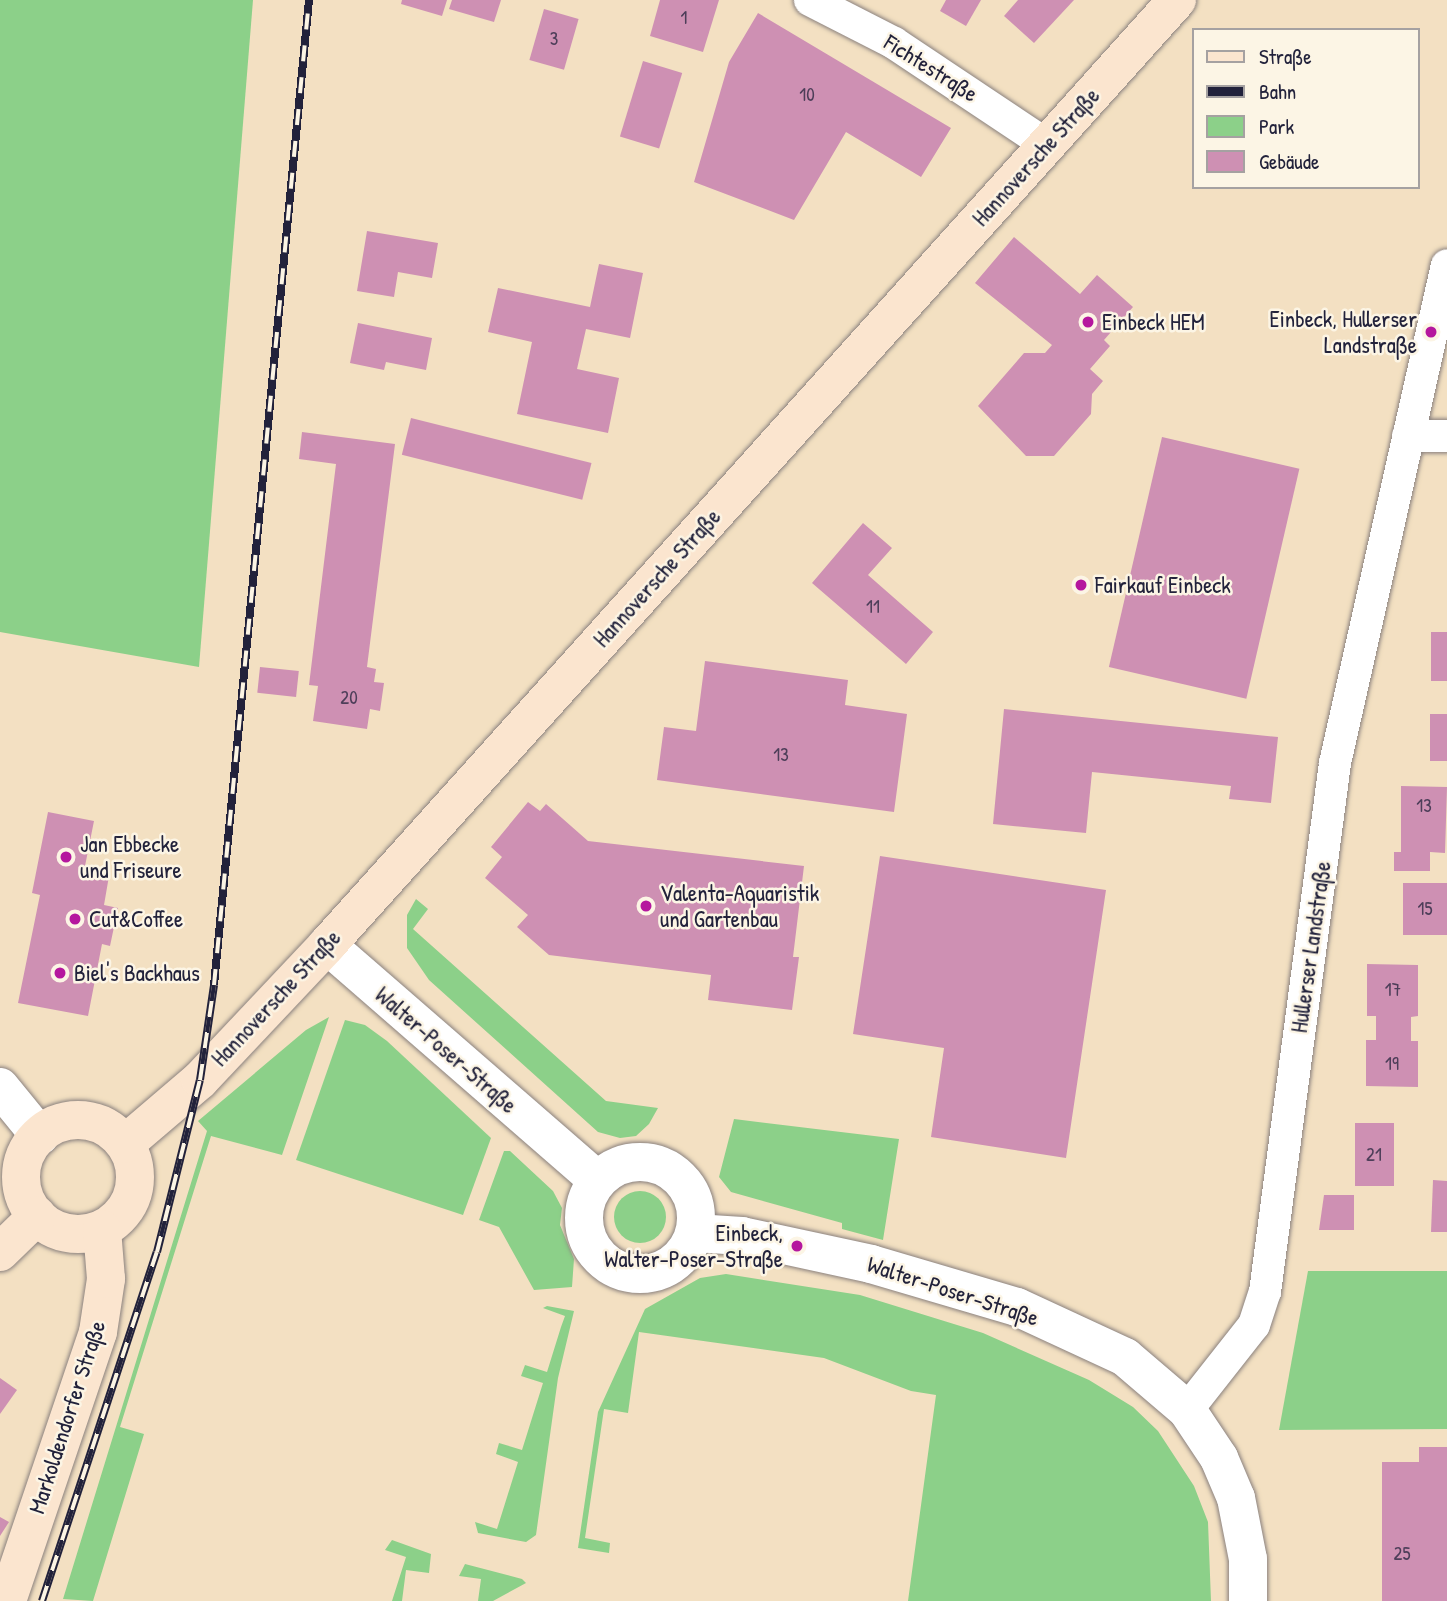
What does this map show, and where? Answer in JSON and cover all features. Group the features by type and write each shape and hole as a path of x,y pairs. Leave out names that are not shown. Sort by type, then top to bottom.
{"main road":[{"name":"Hannoversche Straße","path":"125,1144 200,1080 327,945 1177,0"},
{"path":"69,1121 90,1121 110,1129 125,1144 135,1167 134,1192 122,1214 102,1229 67,1233 37,1216 26,1199 21,1179 24,1159 40,1136 69,1121"},
{"path":"0,1252 37,1216"},
{"name":"Markoldendorfer Straße","path":"7,1601 98,1332 106,1279 102,1229"}],"street":[{"name":"Fichtestraße","path":"810,0 894,43 1047,145"},
{"name":"Hullerser Landstraße","path":"1187,1410 1254,1325 1265,1292 1335,763 1447,265"},
{"path":"1408,436 1447,436"},
{"name":"Walter-Poser-Straße","path":"327,945 597,1180"},
{"path":"0,1087 40,1136"},
{"path":"651,1162 665,1167 688,1188 695,1210 695,1233 687,1251 656,1273 618,1271 602,1261 584,1231 583,1213 597,1180 622,1164 651,1162"},
{"name":"Walter-Poser-Straße","path":"695,1233 741,1236 809,1249 1017,1307 1125,1357 1187,1410"},
{"path":"1187,1410 1219,1458 1236,1497 1248,1559 1248,1601"}],"green space":[{"path":"0,0 253,0 199,667 0,632"},
{"path":"416,899 428,909 413,929 606,1101 658,1108 649,1124 636,1136 620,1138 598,1132 429,980 407,948 407,915"},
{"path":"329,1017 282,1155 211,1136 120,1427 144,1434 93,1601 63,1599 207,1131 198,1121 306,1030"},
{"path":"345,1020 365,1025 387,1041 491,1138 463,1215 296,1160"},
{"path":"734,1119 899,1139 883,1240 842,1229 842,1223 731,1192 719,1177"},
{"path":"504,1151 510,1151 553,1191 562,1208 560,1225 574,1259 572,1287 534,1290 499,1227 479,1220"},
{"path":"640,1191 650,1193 658,1199 664,1207 664,1227 658,1235 650,1241 640,1243 630,1241 622,1235 616,1227 614,1217 616,1207 622,1199 630,1193"},
{"path":"1308,1271 1447,1271 1447,1429 1279,1430"},
{"path":"726,1274 860,1295 983,1333 1089,1380 1133,1407 1158,1431 1194,1486 1208,1522 1211,1601 908,1601 936,1395 911,1391 824,1358 639,1332 628,1413 604,1409 585,1538 610,1543 609,1553 578,1548 598,1412 645,1309 700,1278"},
{"path":"547,1306 574,1311 558,1378 536,1535 526,1542 478,1533 475,1522 497,1529 518,1462 496,1454 499,1443 522,1450 543,1383 521,1376 525,1365 547,1372 565,1316 543,1308"},
{"path":"392,1540 431,1554 429,1573 406,1570 402,1601 392,1601 406,1557 385,1550"},
{"path":"465,1564 522,1579 526,1583 493,1601 478,1601 481,1579 459,1576"}],"building":[{"path":"402,0 447,0 442,16 401,4"},
{"path":"452,0 501,0 494,22 449,9"},
{"path":"660,0 719,0 703,52 650,36"},
{"path":"946,0 981,0 966,26 940,11"},
{"path":"1018,0 1074,0 1034,43 1004,16"},
{"path":"544,9 579,19 564,70 529,60"},
{"path":"758,13 951,128 921,177 846,132 794,220 694,182 729,62"},
{"path":"643,61 682,73 659,149 620,137"},
{"path":"367,231 438,243 432,278 398,272 394,297 357,291"},
{"path":"1014,237 1080,294 1097,275 1133,307 1104,340 1110,346 1090,369 1103,381 1092,394 1091,414 1054,456 1026,456 978,406 1024,353 1045,353 1052,345 975,283"},
{"path":"599,264 643,273 630,338 586,329 577,369 619,378 608,433 517,414 532,342 488,332 498,288 590,307"},
{"path":"358,323 432,338 426,370 386,362 384,370 350,363"},
{"path":"411,418 591,463 582,500 402,455"},
{"path":"302,432 395,444 367,667 376,669 374,682 384,683 380,711 370,709 367,729 313,721 318,686 309,685 336,464 299,459"},
{"path":"1162,437 1299,469 1246,699 1109,667"},
{"path":"863,523 892,548 868,575 933,632 906,664 812,583"},
{"path":"1431,632 1447,632 1447,681 1431,681"},
{"path":"705,661 848,680 845,705 907,714 894,812 657,780 664,727 696,731"},
{"path":"260,667 299,671 296,697 257,693"},
{"path":"1004,709 1278,737 1271,803 1229,799 1231,786 1092,772 1086,833 993,824"},
{"path":"1430,714 1447,714 1447,761 1430,761"},
{"path":"1401,786 1447,787 1445,853 1430,852 1430,871 1394,871 1394,852 1401,852"},
{"path":"528,802 540,811 546,804 588,841 804,866 793,957 799,957 792,1010 708,1000 711,975 549,955 517,927 528,915 485,878 502,857 491,847"},
{"name":"Cut&Coffee","path":"48,812 94,821 84,871 109,876 104,905 118,908 110,946 102,944 88,1016 18,1003 40,895 32,893"},
{"path":"880,856 1106,890 1066,1158 931,1137 944,1048 853,1034"},
{"path":"1403,883 1447,883 1447,935 1403,935"},
{"path":"1367,964 1418,965 1418,1016 1411,1017 1411,1041 1418,1041 1418,1087 1366,1086 1366,1040 1376,1040 1376,1016 1367,1016"},
{"path":"1355,1123 1394,1123 1394,1186 1355,1186"},
{"path":"1433,1180 1447,1181 1447,1232 1431,1232"},
{"path":"1324,1195 1354,1195 1354,1230 1319,1230"},
{"path":"0,1378 17,1390 0,1414"},
{"path":"1419,1447 1447,1447 1447,1601 1382,1601 1382,1462 1419,1462"},
{"path":"0,1517 9,1522 0,1536"}],"railway":[{"path":"42,1601 157,1252 200,1080 214,985 309,0"}],"place":[{"name":"Einbeck HEM","path":"1088,322"},
{"name":"Einbeck, Hullerser Landstraße","path":"1431,332"},
{"name":"Fairkauf Einbeck","path":"1081,585"},
{"name":"Jan Ebbecke und Friseure","path":"66,857"},
{"name":"Valenta-Aquaristik und Gartenbau","path":"646,906"},
{"name":"Cut&Coffee","path":"75,919"},
{"name":"Biel's Backhaus","path":"60,973"},
{"name":"Einbeck, Walter-Poser-Straße","path":"797,1246"}]}
